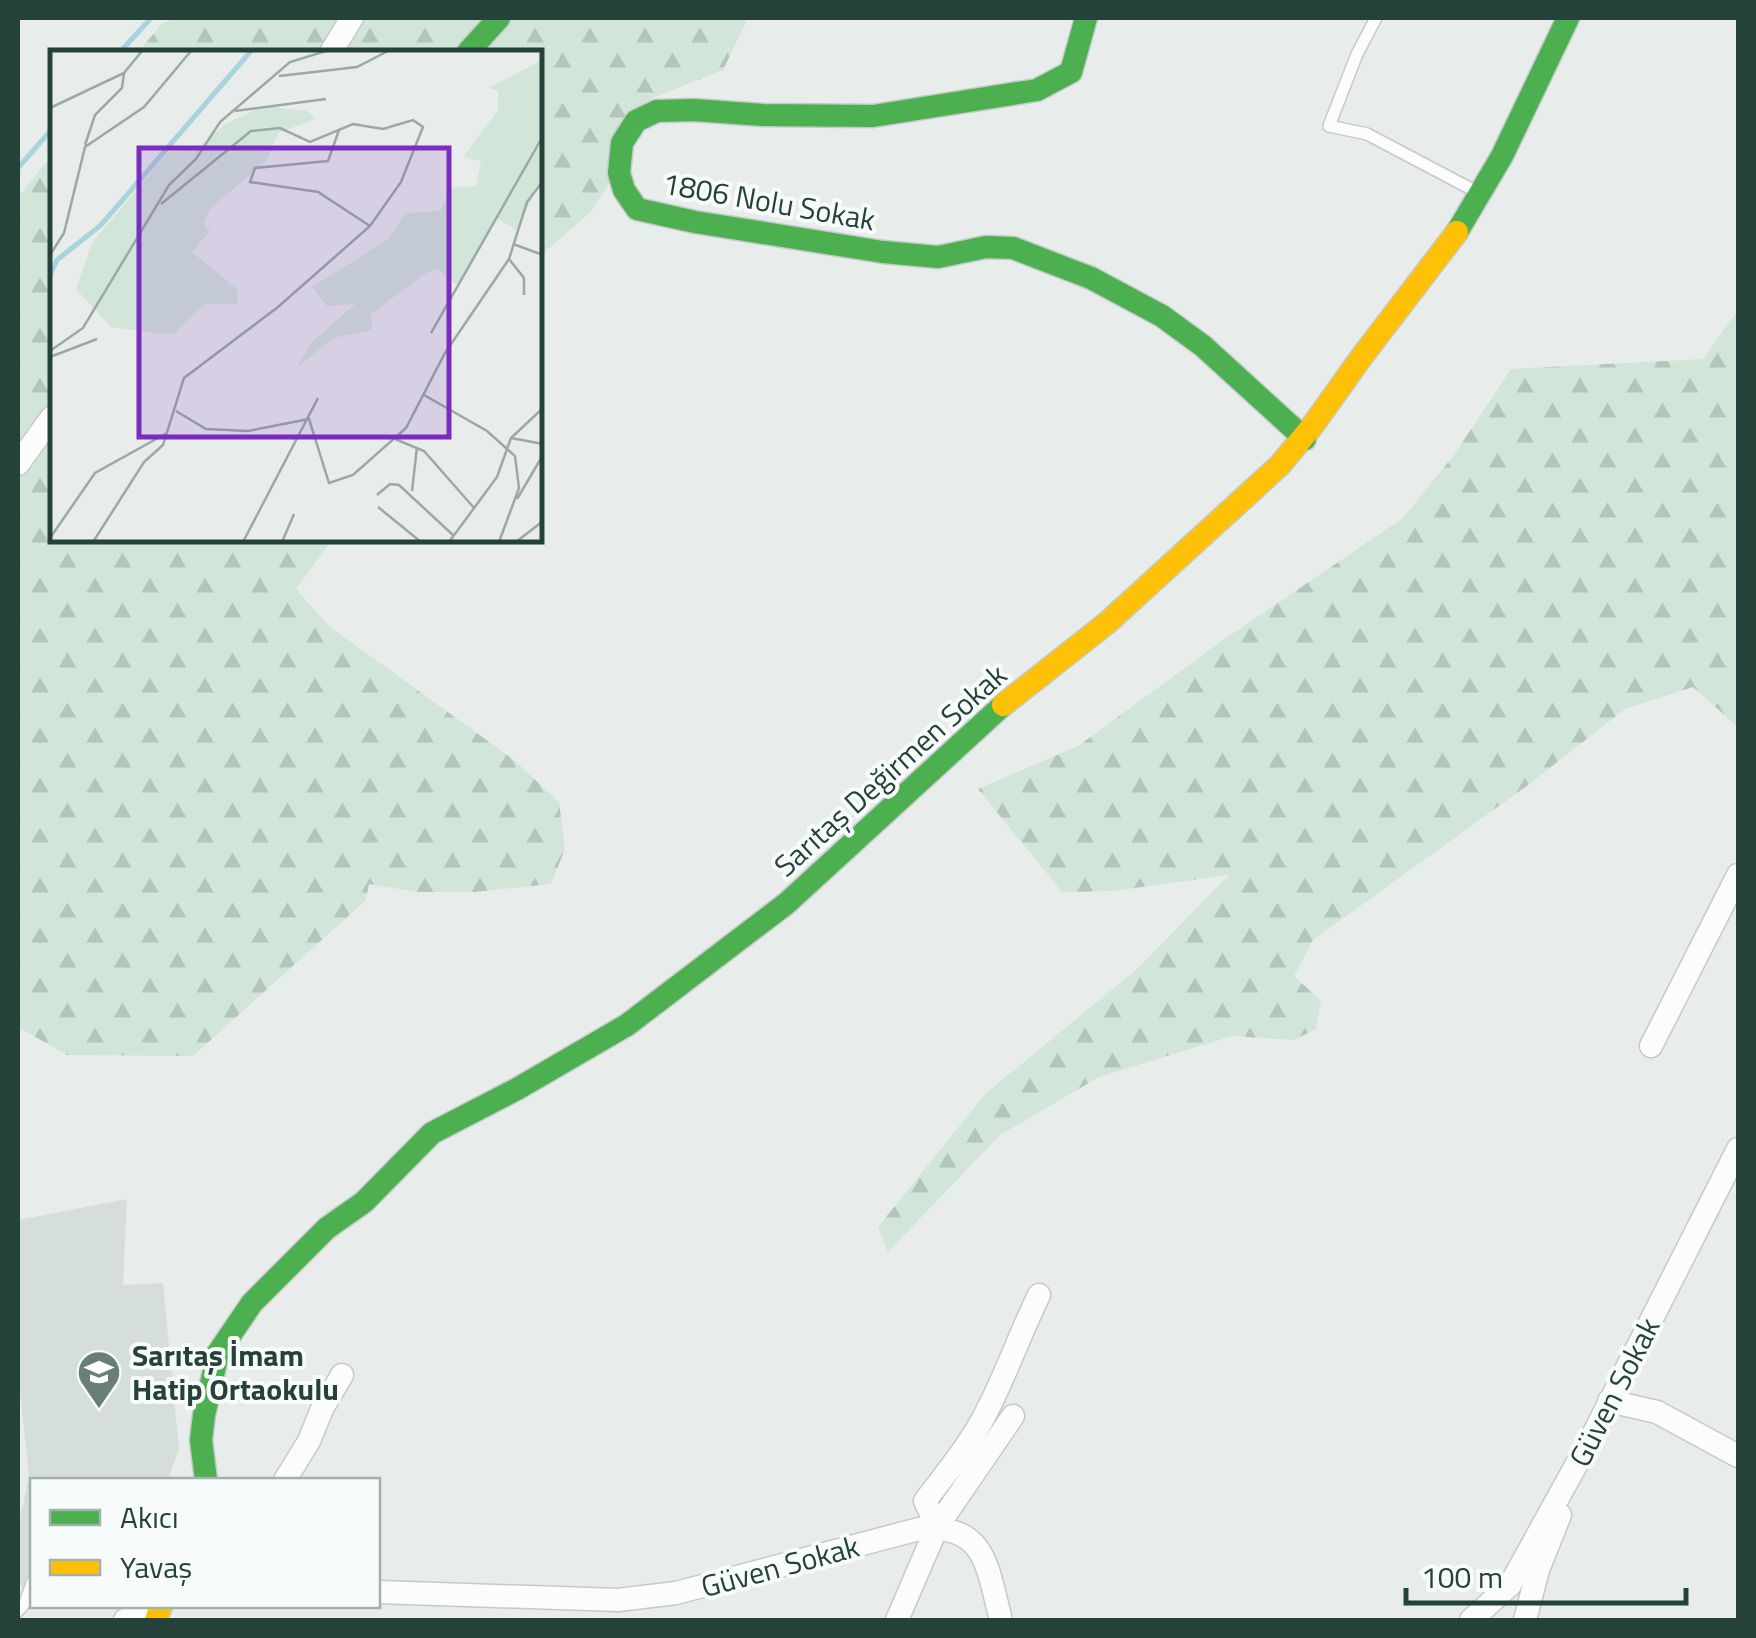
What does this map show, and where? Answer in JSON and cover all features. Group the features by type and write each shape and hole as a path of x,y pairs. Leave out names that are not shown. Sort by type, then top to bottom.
{"street":[{"path":"332,50 352,18"},
{"path":"470,50 499,18"},
{"name":"1806 Nolu Sokak","path":"1086,18 1071,72 1038,90 873,116 657,111 636,121 622,143 619,172 624,190 637,209 883,252 938,257 986,247 1012,248 1091,278 1162,316 1204,346 1305,439"},
{"name":"Sarıtaş Değirmen Sokak","path":"205,1478 204,1416 218,1353 252,1304 328,1228 364,1202 432,1134 628,1025 787,903 986,720 1107,624 1305,439 1366,351 1454,237 1481,194 1568,18"},
{"path":"18,464 50,420"},
{"path":"1651,1046 1738,875"},
{"name":"Güven Sokak","path":"1471,1620 1510,1586 1610,1401 1738,1149"},
{"path":"1001,1620 985,1558 975,1543 937,1527 925,1501 960,1457 981,1422 1039,1295"},
{"path":"286,1478 342,1374"},
{"path":"1610,1401 1657,1412 1738,1456"},
{"path":"898,1620 937,1527 1013,1416"},
{"path":"1524,1620 1538,1570 1560,1518 1560,1496"},
{"name":"Güven Sokak","path":"380,1592 618,1600 676,1593 937,1527"},
{"path":"124,1620 158,1613"}],"lane":[{"path":"1376,18 1357,54 1329,126 1367,134 1481,194"},
{"path":"18,1610 30,1588"}],"shaded area":[{"name":"Sarıtaş İmam Hatip Ortaokulu","path":"127,1199 123,1285 163,1283 179,1449 169,1478 30,1478 30,1589 18,1586 18,1527 29,1477 18,1371 18,1220"}],"green space":[{"path":"174,18 748,18 723,70 652,98 623,160 592,211 542,254 542,50 140,50 161,25"},
{"path":"50,157 50,542 331,542 296,589 329,626 514,760 559,802 565,849 551,884 474,892 418,892 369,884 366,900 193,1056 67,1055 18,1027 18,197"},
{"path":"1738,310 1738,727 1693,687 1625,709 1528,785 1313,940 1294,976 1321,1001 1316,1029 1294,1040 1232,1036 1099,1077 1000,1135 888,1252 878,1227 985,1094 1137,969 1229,875 1113,891 1062,892 978,789 1078,746 1223,640 1403,518 1454,455 1511,369 1703,359"}],"waterway":[{"path":"122,50 151,18"},
{"path":"18,168 50,131"}],"traffic: fast":[{"path":"470,50 499,18"},
{"path":"1086,18 1071,72 1037,90 873,116 657,111 636,121 622,143 619,173 624,190 637,209 883,252 938,257 986,247 1013,248 1091,278 1162,316 1203,346 1305,439"},
{"path":"1457,232 1502,156 1568,18"},
{"path":"206,1478 201,1440 218,1353 252,1303 327,1228 364,1202 432,1133 627,1025 787,903 1003,705"}],"traffic: slow":[{"path":"1003,705 1107,623 1280,465 1457,232"},
{"path":"156,1620 160,1608"}],"place":[{"name":"Sarıtaş İmam Hatip Ortaokulu","path":"99,1410"}]}
